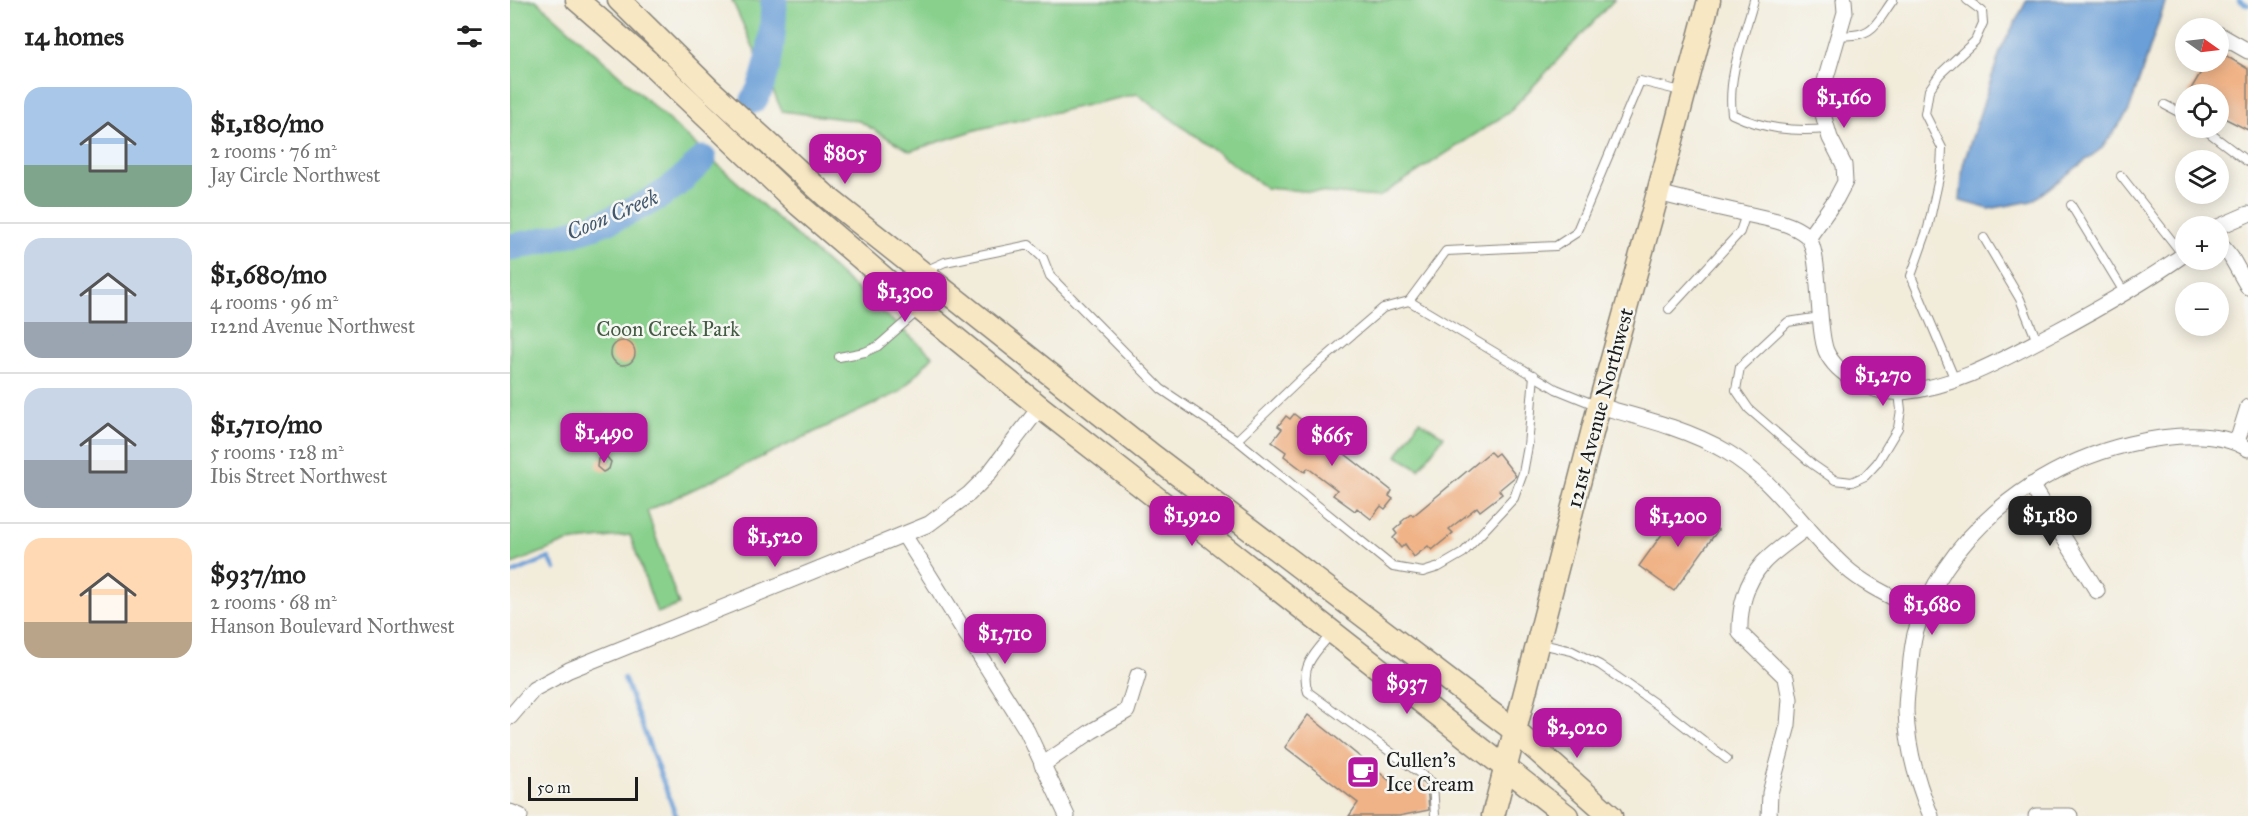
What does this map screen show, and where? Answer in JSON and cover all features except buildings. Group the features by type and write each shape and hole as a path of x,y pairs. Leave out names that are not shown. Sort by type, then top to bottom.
{"main road":[{"path":"577,0 652,65 799,205 920,309 1040,407 1506,766 1567,816"},
{"path":"619,0 677,59 827,197 1189,483 1515,731 1611,816"},
{"path":"637,0 653,19 677,59"},
{"name":"121st Avenue Northwest","path":"1492,816 1599,406 1709,0"},
{"path":"920,309 929,303 945,305 1164,476 1189,483"}],"street":[{"path":"1809,237 1836,200 1845,182 1844,165 1827,129 1822,111 1825,81 1845,12 1844,0"},
{"path":"2229,40 2248,51"},
{"path":"1658,193 1776,222 1797,229 1809,237 1814,251 1820,317 1827,351 1846,375 1871,388 1899,393 1930,388 1986,369 2124,292 2175,260"},
{"path":"2229,222 2248,214"},
{"path":"2229,255 2248,287"},
{"path":"1599,406 1671,427 1730,453 1778,494 1846,568 1876,588 1923,613"},
{"path":"510,717 534,689 569,670 929,524 969,494 987,476 1040,407"},
{"path":"1931,816 1922,794 1909,743 1906,709 1914,643 1923,613 1936,584 1963,543 2004,503 2031,485 2100,451 2152,439 2208,436 2242,445 2248,407"},
{"path":"2031,485 2097,591"},
{"path":"1769,816 1770,793 1788,725 1790,699 1786,678 1740,633 1739,613 1747,590 1763,563 1807,527"},
{"path":"904,535 1027,731 1067,816"},
{"path":"1042,765 1092,730 1127,711 1138,675"},
{"path":"510,812 520,816"},
{"path":"2036,816 2070,816"}],"lane":[{"path":"1754,0 1732,81 1730,99 1732,114 1748,122 1780,130 1802,132 1827,129"},
{"path":"1838,35 1856,36 1872,29 1893,0"},
{"path":"1955,380 1911,276 1928,228 1941,169 1942,148 1925,114 1929,90 1940,74 1975,41 1983,22 1982,11 1967,0"},
{"path":"1237,440 1304,376 1383,308 1409,301 1446,251 1556,246 1576,233 1640,81 1685,92"},
{"path":"2165,105 2175,110"},
{"path":"2217,138 2248,162"},
{"path":"2121,176 2175,243"},
{"path":"2071,205 2124,292"},
{"path":"1670,309 1740,232 1746,214"},
{"path":"1984,238 2020,299 2037,342"},
{"path":"921,272 945,262 1029,245 1043,258 1050,276 1161,389 1237,440 1393,567 1423,572 1439,567 1463,553 1514,498 1523,473 1528,446 1534,375"},
{"path":"1409,301 1556,389 1599,406"},
{"path":"839,357 865,352 878,346 920,309"},
{"path":"1820,317 1788,322 1740,367 1736,390 1749,409 1812,464 1835,480 1852,482 1865,476 1877,464 1898,428 1901,410 1899,393"},
{"path":"1333,632 1305,669 1303,680 1308,692 1433,783 1435,816"},
{"path":"1537,643 1572,651 1600,665 1660,707 1727,759"}],"green space":[{"name":"Coon Creek Park","path":"510,0 536,0 783,224 933,356 900,392 647,511 679,605 657,613 630,535 567,542 510,565"},
{"path":"732,0 1614,0 1508,113 1379,197 1266,188 1137,94 979,129 910,151 859,121 782,111"},
{"path":"1419,421 1444,436 1419,469 1397,456"}],"water":[{"path":"2027,0 2166,0 2129,111 2102,148 2032,201 1989,209 1960,201 1963,165 2001,49"}],"waterway":[{"name":"Coon Creek","path":"754,100 768,65 774,0"},
{"path":"2239,0 2248,5"},
{"name":"Coon Creek","path":"510,247 569,234 644,205 667,191 703,159"},
{"path":"510,574 549,558 555,569"},
{"path":"624,678 676,816"}],"place":[{"name":"Cullen's Ice Cream","path":"1363,772"}]}
